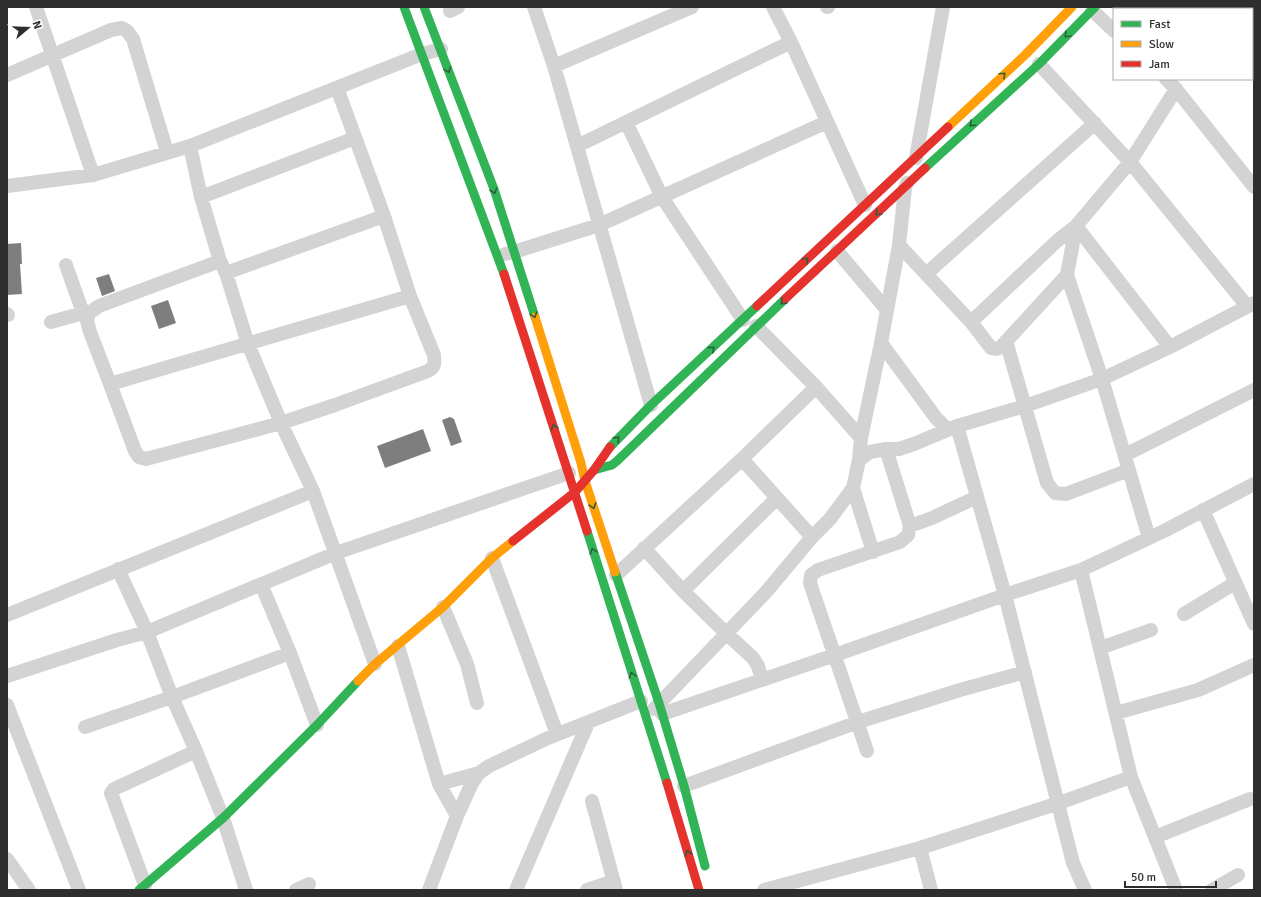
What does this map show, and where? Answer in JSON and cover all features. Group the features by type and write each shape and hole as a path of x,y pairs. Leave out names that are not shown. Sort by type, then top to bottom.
{"street":[{"path":"36,7 92,175"},
{"path":"404,7 496,254 569,473 678,818 699,890"},
{"path":"424,7 494,189 581,463 585,481 661,709 708,875"},
{"path":"534,7 554,66 651,405"},
{"path":"554,66 692,7"},
{"path":"773,7 791,42 865,205"},
{"path":"661,709 767,591 812,537 830,519 853,488 859,460 861,438 881,343 899,245 905,188 917,156 942,13 954,7"},
{"path":"196,751 114,788 111,793 142,888 223,818 317,725 375,664 443,607 492,558 574,492 594,470 611,445 651,405 1025,55 1072,7"},
{"path":"594,470 617,462 756,326 837,252 946,148 1039,64 1093,8 1113,29"},
{"path":"7,75 111,30 122,28 128,31 133,39 167,152"},
{"path":"577,146 791,42"},
{"path":"7,186 92,175 190,146 422,54 440,49"},
{"path":"859,460 870,452 886,449 899,449 952,428 1025,406 1102,380 1170,347 1250,304 1130,162 1039,64"},
{"path":"1167,80 1176,89 1254,187"},
{"path":"66,265 86,313 90,332 135,451 139,457 146,459 281,423 335,405 433,368 435,362 434,355 410,296 384,216 337,88"},
{"path":"970,322 1057,241 1076,226 1130,162 1176,89"},
{"path":"626,122 662,197 743,320"},
{"path":"496,254 514,252 599,225 827,122"},
{"path":"926,274 1095,123"},
{"path":"201,197 355,138"},
{"path":"190,146 201,197 248,344 281,423 313,491 375,664"},
{"path":"51,322 86,313 99,306 384,216"},
{"path":"1076,226 1067,275 1102,380 1149,538"},
{"path":"1076,226 1170,347"},
{"path":"899,245 992,348 996,349 1001,347 1067,275"},
{"path":"837,252 887,310"},
{"path":"110,384 410,296"},
{"path":"756,326 816,387 861,438"},
{"path":"1006,341 1047,483 1055,493 1066,494 1129,470"},
{"path":"881,343 936,418 952,428 977,496 1005,595 1073,863 1085,890"},
{"path":"616,575 742,459 816,387"},
{"path":"1125,455 1254,390"},
{"path":"867,751 810,583 811,575 818,570 900,542 908,535 910,526 886,449"},
{"path":"742,459 812,537"},
{"path":"7,676 146,632 336,553 569,473"},
{"path":"646,718 661,709 762,680 1081,570 1164,531 1254,484"},
{"path":"853,488 873,552"},
{"path":"7,615 313,491"},
{"path":"910,526 932,518 977,496"},
{"path":"683,591 777,498"},
{"path":"1203,510 1254,624"},
{"path":"644,548 683,591 753,658 758,666 762,680"},
{"path":"492,558 557,734"},
{"path":"118,569 146,632 223,818 246,890"},
{"path":"1081,570 1131,777 1176,890"},
{"path":"1184,614 1235,583"},
{"path":"261,584 290,653 317,725"},
{"path":"443,607 467,664 477,703"},
{"path":"1100,648 1151,630"},
{"path":"398,646 439,784 457,816"},
{"path":"85,727 172,697 290,653"},
{"path":"1116,713 1198,690 1254,665"},
{"path":"684,786 858,722 960,690 1025,672"},
{"path":"439,784 479,773 489,766 557,734 640,701"},
{"path":"7,705 10,721 79,890"},
{"path":"516,890 588,722"},
{"path":"430,890 457,816 472,783 479,773"},
{"path":"764,890 920,848 1058,804 1131,777"},
{"path":"587,890 615,885 592,801"},
{"path":"1155,837 1253,801"},
{"path":"920,848 931,890"},
{"path":"7,859 29,890"},
{"path":"1212,890 1238,874"},
{"path":"296,890 309,884"}],"building":[{"path":"21,243 22,264 20,264 22,294 7,295 7,244"},
{"path":"109,274 115,291 102,296 96,278"},
{"path":"168,300 176,323 159,329 151,306"},
{"path":"450,417 454,419 462,442 451,446 442,420"},
{"path":"423,429 431,451 385,468 377,446"}],"traffic: fast":[{"path":"404,7 504,274"},
{"path":"424,7 494,189 535,317"},
{"path":"925,168 1039,64 1095,7"},
{"path":"594,470 612,465 617,461 785,299"},
{"path":"610,447 651,405 757,306"},
{"path":"587,531 667,783"},
{"path":"615,572 659,703 684,786 705,866"},
{"path":"139,890 223,818 317,725 358,681"}],"traffic: slow":[{"path":"948,127 1025,55 1072,7"},
{"path":"535,317 581,463 585,481 615,572"},
{"path":"358,681 375,664 443,607 492,558 513,541"}],"traffic: jam":[{"path":"757,306 948,127"},
{"path":"785,299 925,168"},
{"path":"504,274 587,531"},
{"path":"513,541 575,492 594,470 610,447"},
{"path":"667,783 699,890"}]}
